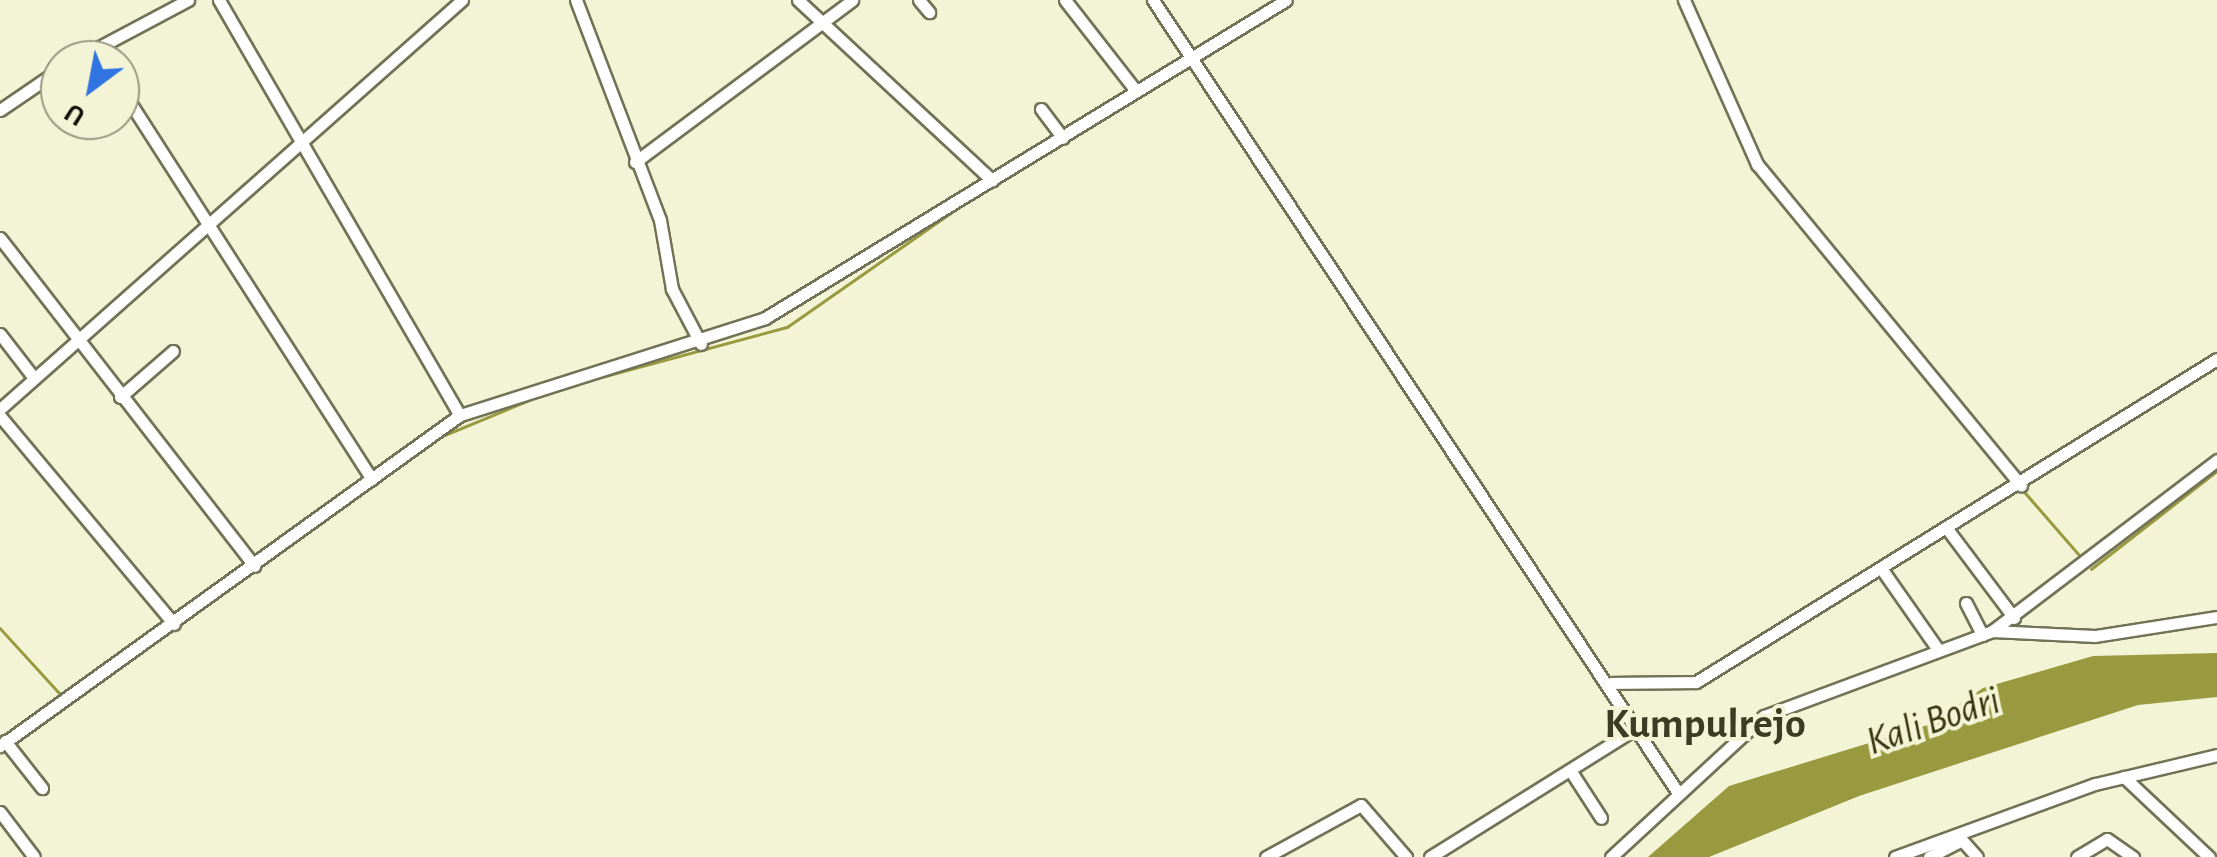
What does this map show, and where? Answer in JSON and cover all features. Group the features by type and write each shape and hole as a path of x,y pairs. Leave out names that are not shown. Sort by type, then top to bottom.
{"street":[{"path":"123,40 188,0"},
{"path":"219,0 304,140 460,414"},
{"path":"174,624 0,413 73,340 462,0"},
{"path":"576,0 660,220 672,289 700,344"},
{"path":"798,0 992,180"},
{"path":"635,162 852,0"},
{"path":"919,0 928,12"},
{"path":"1064,0 1139,89"},
{"path":"1072,0 1139,89"},
{"path":"1153,0 1192,67 1640,726 1676,790"},
{"path":"42,788 5,744 460,414 700,344 809,295 1139,89 1192,67 1286,0"},
{"path":"1684,0 1756,164 2022,485"},
{"path":"0,110 40,83"},
{"path":"1041,110 1062,138"},
{"path":"140,118 372,479"},
{"path":"0,238 73,340 254,566"},
{"path":"0,334 34,378"},
{"path":"120,397 174,350"},
{"path":"1611,683 1696,682 2022,485 2217,360"},
{"path":"1611,857 1676,790 1779,706 1987,633 2014,618 2217,460"},
{"path":"1948,530 2014,618"},
{"path":"1883,570 1936,648"},
{"path":"1966,603 1987,633"},
{"path":"1987,633 2096,636 2217,616"},
{"path":"1430,857 1640,726"},
{"path":"1895,857 2124,777 2217,754"},
{"path":"1570,770 1602,818"},
{"path":"2124,777 2209,857"},
{"path":"1266,857 1361,805 1406,857"},
{"path":"0,812 34,857"},
{"path":"1929,857 1958,836"},
{"path":"1958,836 1977,857"},
{"path":"2078,857 2107,839 2133,857"}],"shaded area":[{"path":"2217,653 2217,697 2138,705 1859,796 1709,857 1648,857 1729,786 1931,724 1983,688 2093,656"}],"waterway":[{"path":"23,87 40,76"},
{"path":"568,386 787,327 963,204"},
{"path":"433,440 546,393"},
{"path":"48,718 395,469"},
{"path":"2091,569 2217,471"},
{"path":"2022,489 2082,558"},
{"path":"0,628 62,696"}],"district":[{"name":"Kumpulrejo","path":"1705,724"}],"water label":[{"name":"Kali Bodri","path":"1933,721"}]}
